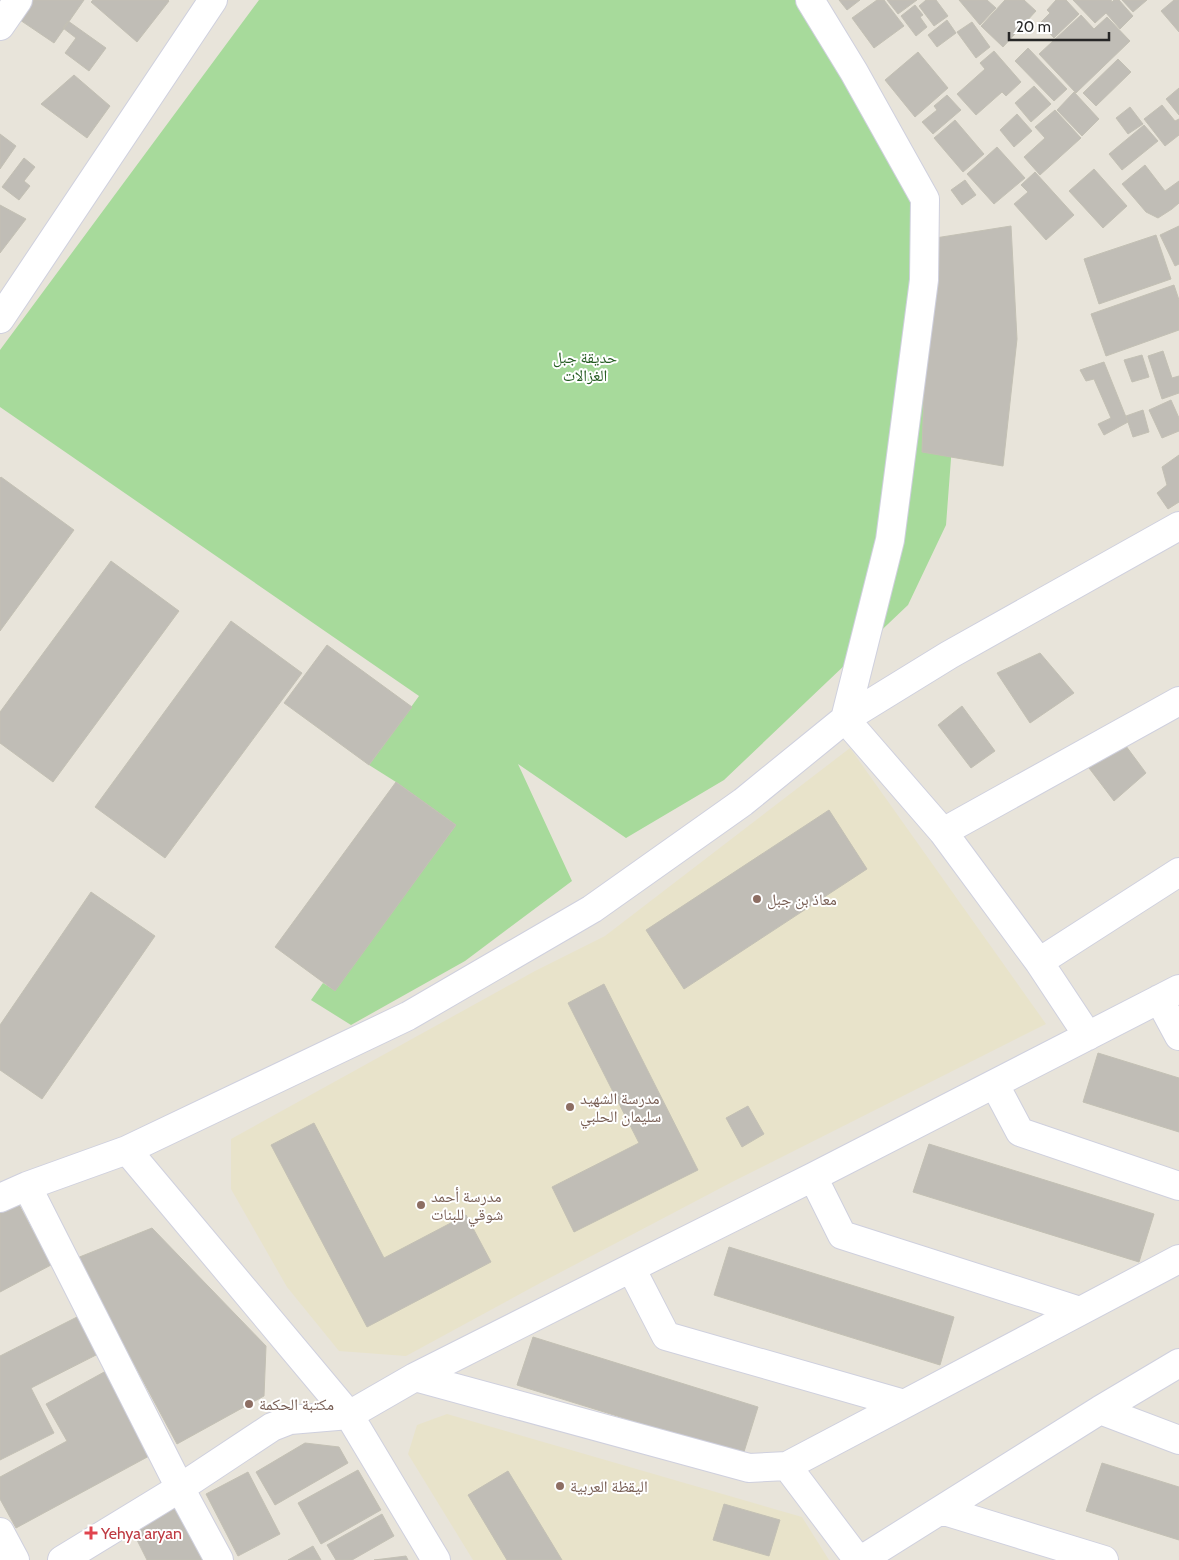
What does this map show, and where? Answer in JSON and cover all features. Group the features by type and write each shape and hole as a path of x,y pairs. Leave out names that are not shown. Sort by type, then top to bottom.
{"street":[{"path":"0,26 18,0"},
{"path":"0,318 213,0"},
{"path":"810,0 854,72 925,199 924,280 890,540 845,719"},
{"path":"0,1198 27,1186 127,1150 408,1016 592,909 743,802 845,719 949,655 1177,534"},
{"path":"943,832 1179,701"},
{"path":"845,719 943,832 1039,962 1088,1036"},
{"path":"1039,962 1179,872"},
{"path":"62,1560 180,1488 272,1427 290,1420 349,1416 415,1378 813,1177 1169,994 1179,1036"},
{"path":"995,1084 1020,1132 1179,1186"},
{"path":"127,1150 349,1416 436,1560"},
{"path":"813,1177 842,1235 1080,1311"},
{"path":"27,1186 180,1488 219,1560"},
{"path":"415,1378 749,1468 787,1466 1179,1259"},
{"path":"631,1268 666,1336 904,1404"},
{"path":"787,1466 859,1560 1179,1363"},
{"path":"1100,1410 1179,1440"},
{"path":"941,1510 1104,1560"},
{"path":"0,1532 14,1560"}],"shaded area":[{"path":"850,748 1046,1024 732,1182 406,1356 339,1351 287,1287 231,1189 231,1139 535,971 605,936"},
{"name":"اليقظة العربية","path":"447,1414 802,1517 829,1560 473,1560 408,1454 417,1425"}],"green space":[{"name":"حديقة جبل الغزالات","path":"259,0 800,0 907,172 958,366 946,525 908,605 724,780 626,838 518,764 572,881 465,961 351,1025 311,1000 323,983 334,990 456,825 369,765 419,696 0,407 0,350"}],"building":[{"path":"34,0 84,0 54,43 20,20"},
{"path":"93,0 169,1 137,42 91,2"},
{"path":"839,0 860,0 847,10"},
{"path":"877,0 884,0 904,26 874,48 852,18"},
{"path":"887,0 917,0 898,14"},
{"path":"926,0 936,0 948,16 934,26 919,6"},
{"path":"959,0 987,0 996,8 980,25"},
{"path":"1005,0 1024,0 1036,11 1003,47 981,26"},
{"path":"1056,0 1066,0 1079,14 1054,38 1040,23 1050,13 1047,10"},
{"path":"1073,0 1111,0 1112,2 1119,0 1133,16 1120,29 1106,13 1095,23"},
{"path":"1122,0 1147,0 1133,12"},
{"path":"1174,0 1179,0 1179,32 1161,11"},
{"path":"915,5 923,15 920,17 927,27 916,36 901,16"},
{"path":"1081,15 1094,29 1107,17 1130,41 1076,93 1039,54"},
{"path":"947,20 956,33 937,47 928,35"},
{"path":"68,21 106,48 89,71 65,53 76,38 63,28"},
{"path":"972,22 990,47 976,58 957,32"},
{"path":"1028,48 1067,89 1054,101 1015,61"},
{"path":"994,51 1021,82 1006,96 1002,92 976,115 957,94 985,69 980,63"},
{"path":"918,52 948,88 915,117 885,80"},
{"path":"1118,59 1131,72 1096,106 1083,93"},
{"path":"74,75 110,106 87,138 41,104"},
{"path":"1034,86 1051,104 1031,122 1015,103"},
{"path":"1179,88 1179,115 1166,99"},
{"path":"1074,92 1099,119 1082,136 1057,110"},
{"path":"947,95 961,110 933,134 922,122 937,110 934,106"},
{"path":"1162,105 1175,121 1179,119 1179,135 1165,146 1144,119"},
{"path":"1130,107 1143,124 1128,134 1116,118"},
{"path":"1055,110 1081,138 1040,175 1024,157 1045,138 1035,127"},
{"path":"1017,114 1032,131 1014,147 1000,130"},
{"path":"955,120 984,154 963,172 934,138"},
{"path":"1144,125 1158,141 1122,170 1109,154"},
{"path":"0,134 16,146 0,169"},
{"path":"997,147 1025,178 994,204 967,174"},
{"path":"24,158 35,167 24,181 30,186 19,200 2,187"},
{"path":"1145,165 1165,191 1179,181 1179,203 1158,218 1146,212 1122,184"},
{"path":"1094,169 1127,206 1103,228 1069,191"},
{"path":"1035,172 1074,215 1046,240 1014,204 1028,192 1021,185"},
{"path":"965,180 976,195 962,205 951,190"},
{"path":"0,205 26,219 0,253"},
{"path":"1011,226 1017,339 1003,466 922,452 929,239"},
{"path":"1179,226 1179,264 1175,266 1160,235"},
{"path":"1156,235 1171,279 1099,304 1084,259"},
{"path":"1174,285 1179,300 1179,330 1106,356 1091,314"},
{"path":"1163,351 1172,378 1179,376 1179,393 1162,399 1148,356"},
{"path":"1142,355 1149,377 1132,382 1124,360"},
{"path":"1104,362 1128,422 1104,435 1098,424 1111,418 1094,379 1086,381 1080,370"},
{"path":"1171,400 1179,418 1179,431 1162,438 1149,410"},
{"path":"1143,410 1149,432 1133,437 1126,416"},
{"path":"1179,455 1179,502 1168,509 1157,493 1167,485 1162,467"},
{"path":"0,478 74,530 0,631"},
{"path":"111,561 179,611 53,782 0,743 0,712"},
{"path":"231,621 302,673 165,858 95,807"},
{"path":"327,645 412,707 369,765 284,703"},
{"path":"1040,653 1074,693 1030,723 997,673"},
{"path":"962,706 995,751 971,768 938,725"},
{"path":"1123,742 1146,773 1114,801 1089,768"},
{"path":"396,782 456,825 335,991 275,947"},
{"name":"معاذ بن جبل","path":"829,810 867,869 684,989 646,930"},
{"path":"91,892 155,936 42,1099 0,1070 0,1025"},
{"path":"604,984 698,1170 574,1232 552,1187 639,1143 568,1003"},
{"path":"1098,1053 1179,1078 1179,1132 1083,1102"},
{"path":"748,1106 764,1134 742,1147 726,1118"},
{"path":"314,1123 384,1258 466,1215 491,1262 367,1327 271,1145"},
{"path":"929,1144 1154,1214 1139,1262 913,1192"},
{"path":"17,1201 51,1265 0,1292 0,1210"},
{"path":"152,1228 266,1346 264,1396 177,1444 77,1258"},
{"path":"729,1247 954,1317 940,1365 714,1295"},
{"path":"79,1316 98,1354 31,1388 54,1433 0,1460 0,1356"},
{"path":"533,1337 758,1407 743,1455 517,1385"},
{"path":"106,1371 151,1455 16,1528 0,1499 0,1477 67,1441 46,1404"},
{"path":"305,1443 339,1447 348,1463 275,1505 256,1472"},
{"path":"1102,1463 1179,1487 1179,1540 1086,1511"},
{"path":"358,1470 381,1510 321,1544 298,1503"},
{"path":"508,1471 562,1560 507,1560 468,1495"},
{"path":"248,1472 280,1534 238,1556 206,1494"},
{"path":"173,1504 202,1560 147,1560 130,1526"},
{"path":"724,1504 780,1520 769,1556 713,1540"},
{"path":"382,1514 394,1536 352,1560 336,1560 327,1545"},
{"path":"313,1546 321,1560 288,1560"},
{"path":"406,1556 408,1560 374,1560"}],"place":[{"name":"معاذ بن جبل","path":"757,899"},
{"name":"مدرسة الشهيد سليمان الحلبي","path":"570,1107"},
{"name":"مدرسة أحمد شوقي للبنات","path":"421,1205"},
{"name":"مكتبة الحكمة","path":"249,1404"},
{"name":"اليقظة العربية","path":"560,1486"},
{"name":"Yehya aryan","path":"91,1533"}]}
